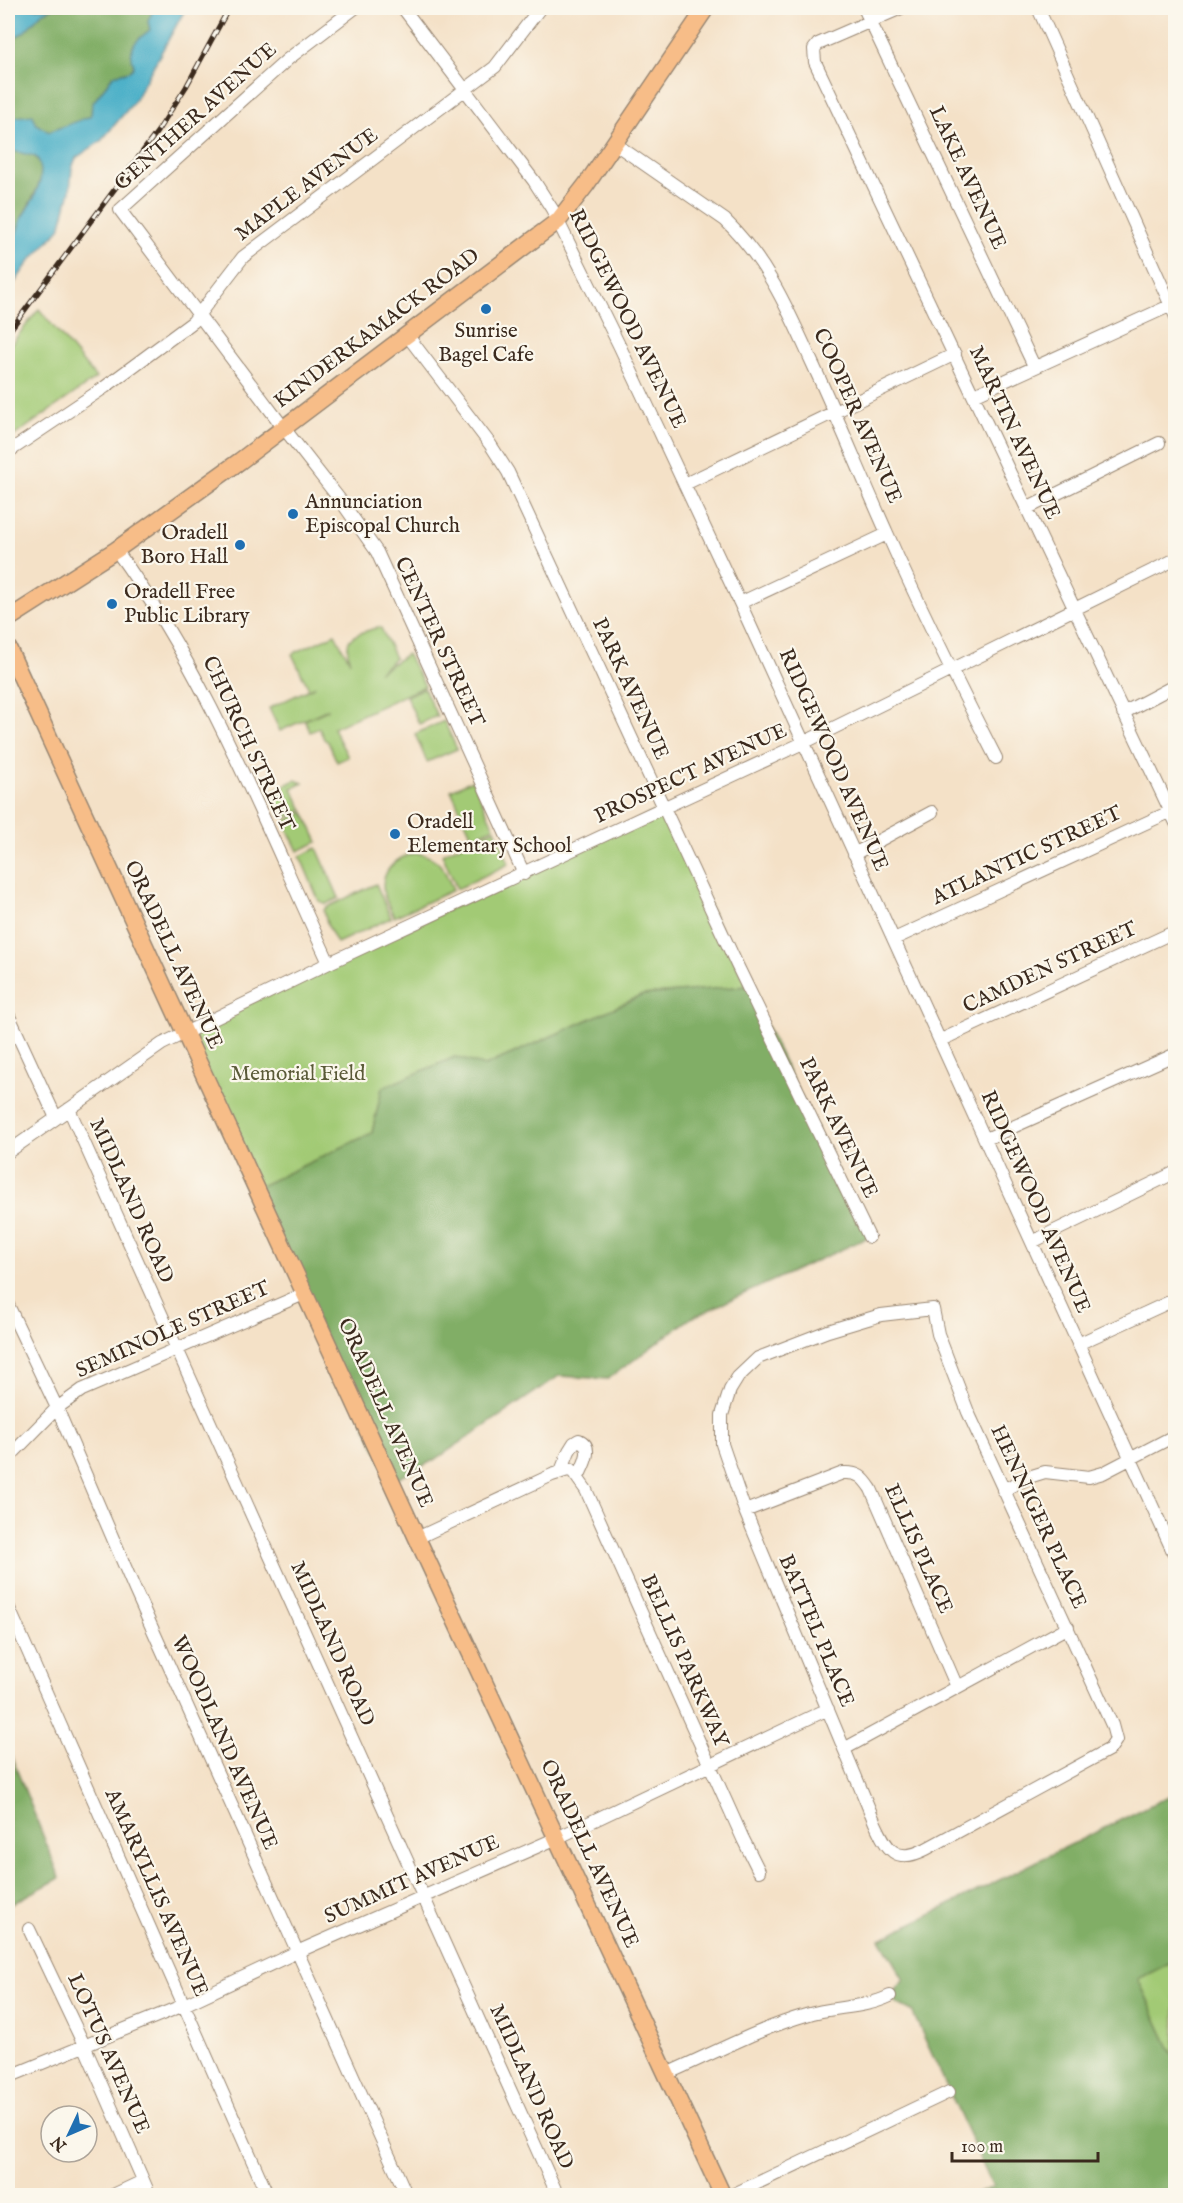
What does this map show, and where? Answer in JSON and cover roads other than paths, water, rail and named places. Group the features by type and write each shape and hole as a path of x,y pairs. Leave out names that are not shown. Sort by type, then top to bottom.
{"main road":[{"name":"KINDERKAMACK ROAD","path":"8,619 116,550 235,465 558,221 586,185 706,8"},
{"name":"ORADELL AVENUE","path":"8,648 417,1538 723,2196"}],"street":[{"name":"GENTHER AVENUE","path":"120,210 288,59 355,8"},
{"name":"RIDGEWOOD AVENUE","path":"404,8 534,181 558,221 685,484 987,1140 1176,1558"},
{"name":"MAPLE AVENUE","path":"8,452 105,387 194,321 243,257 495,68 540,8"},
{"name":"LAKE AVENUE","path":"864,8 1034,366"},
{"path":"871,21 901,8"},
{"path":"1038,8 1173,304 1176,317"},
{"name":"MARTIN AVENUE","path":"871,21 818,44 814,49 814,62 955,354 1123,713 1174,814"},
{"name":"COOPER AVENUE","path":"614,143 725,220 740,236 779,290 835,412 887,534 996,758"},
{"name":"CENTER STREET","path":"120,210 283,427 342,501 377,552 524,874"},
{"path":"974,395 1173,304"},
{"name":"PARK AVENUE","path":"407,335 490,444 508,472 663,808 869,1237"},
{"path":"685,484 955,354"},
{"path":"1028,508 1159,443"},
{"path":"740,603 887,534"},
{"name":"CHURCH STREET","path":"116,550 148,594 192,669 329,963"},
{"name":"PROSPECT AVENUE","path":"8,1152 162,1044 329,963 804,742 1176,559"},
{"path":"1123,713 1176,685"},
{"path":"854,854 932,812"},
{"name":"ATLANTIC STREET","path":"894,939 1174,814"},
{"name":"CAMDEN STREET","path":"940,1040 1176,931"},
{"path":"8,1014 56,1118"},
{"path":"987,1140 1176,1054"},
{"name":"MIDLAND ROAD","path":"69,1109 558,2196"},
{"path":"1032,1242 1176,1172"},
{"name":"SEMINOLE STREET","path":"8,1458 57,1408 82,1390 306,1293"},
{"path":"1078,1344 1176,1299"},
{"name":"WOODLAND AVENUE","path":"8,1305 57,1408 135,1590 407,2196"},
{"name":"BATTEL PLACE","path":"895,1854 885,1844 875,1823 745,1511 722,1444 722,1415 730,1390 738,1377 758,1358 828,1331 881,1315 933,1309"},
{"name":"HENNIGER PLACE","path":"895,1854 905,1857 926,1850 1110,1749 1116,1740 1112,1725 1068,1627 1003,1490 938,1334 933,1309"},
{"path":"1003,1490 1045,1472 1074,1476 1096,1475 1176,1435"},
{"name":"BELLIS PARKWAY","path":"417,1538 570,1472 759,1871"},
{"name":"ELLIS PLACE","path":"745,1511 843,1473 855,1472 864,1478 957,1687"},
{"name":"AMARYLLIS AVENUE","path":"8,1606 268,2196"},
{"path":"844,1749 1068,1627"},
{"name":"SUMMIT AVENUE","path":"8,2078 184,2005 423,1895 557,1838 828,1709"},
{"name":"LOTUS AVENUE","path":"29,1929 84,2045 150,2196"},
{"path":"666,2074 784,2022 810,2013 876,2003 890,1996"},
{"path":"730,2196 949,2092"},
{"path":"111,2196 143,2181"}],"water":[{"path":"8,8 54,8 42,13 24,32 8,42"},
{"path":"154,8 186,8 133,103 101,141 76,158 60,229 29,262 8,292 8,258 22,217 34,198 41,170 38,159 34,156 8,150 8,118 33,115 36,124 49,132 91,116 92,104 113,76 130,71 134,66 132,49 136,41 150,30 148,21"}],"railway":[{"path":"8,333 157,132 186,87 229,8"}],"place":[{"name":"Sunrise Bagel Cafe","path":"486,309"},
{"name":"Annunciation Episcopal Church","path":"293,514"},
{"name":"Oradell Boro Hall","path":"240,545"},
{"name":"Oradell Free Public Library","path":"112,604"},
{"name":"Oradell Elementary School","path":"395,834"}],"park label":[{"name":"Memorial Field","path":"298,1074"}]}
